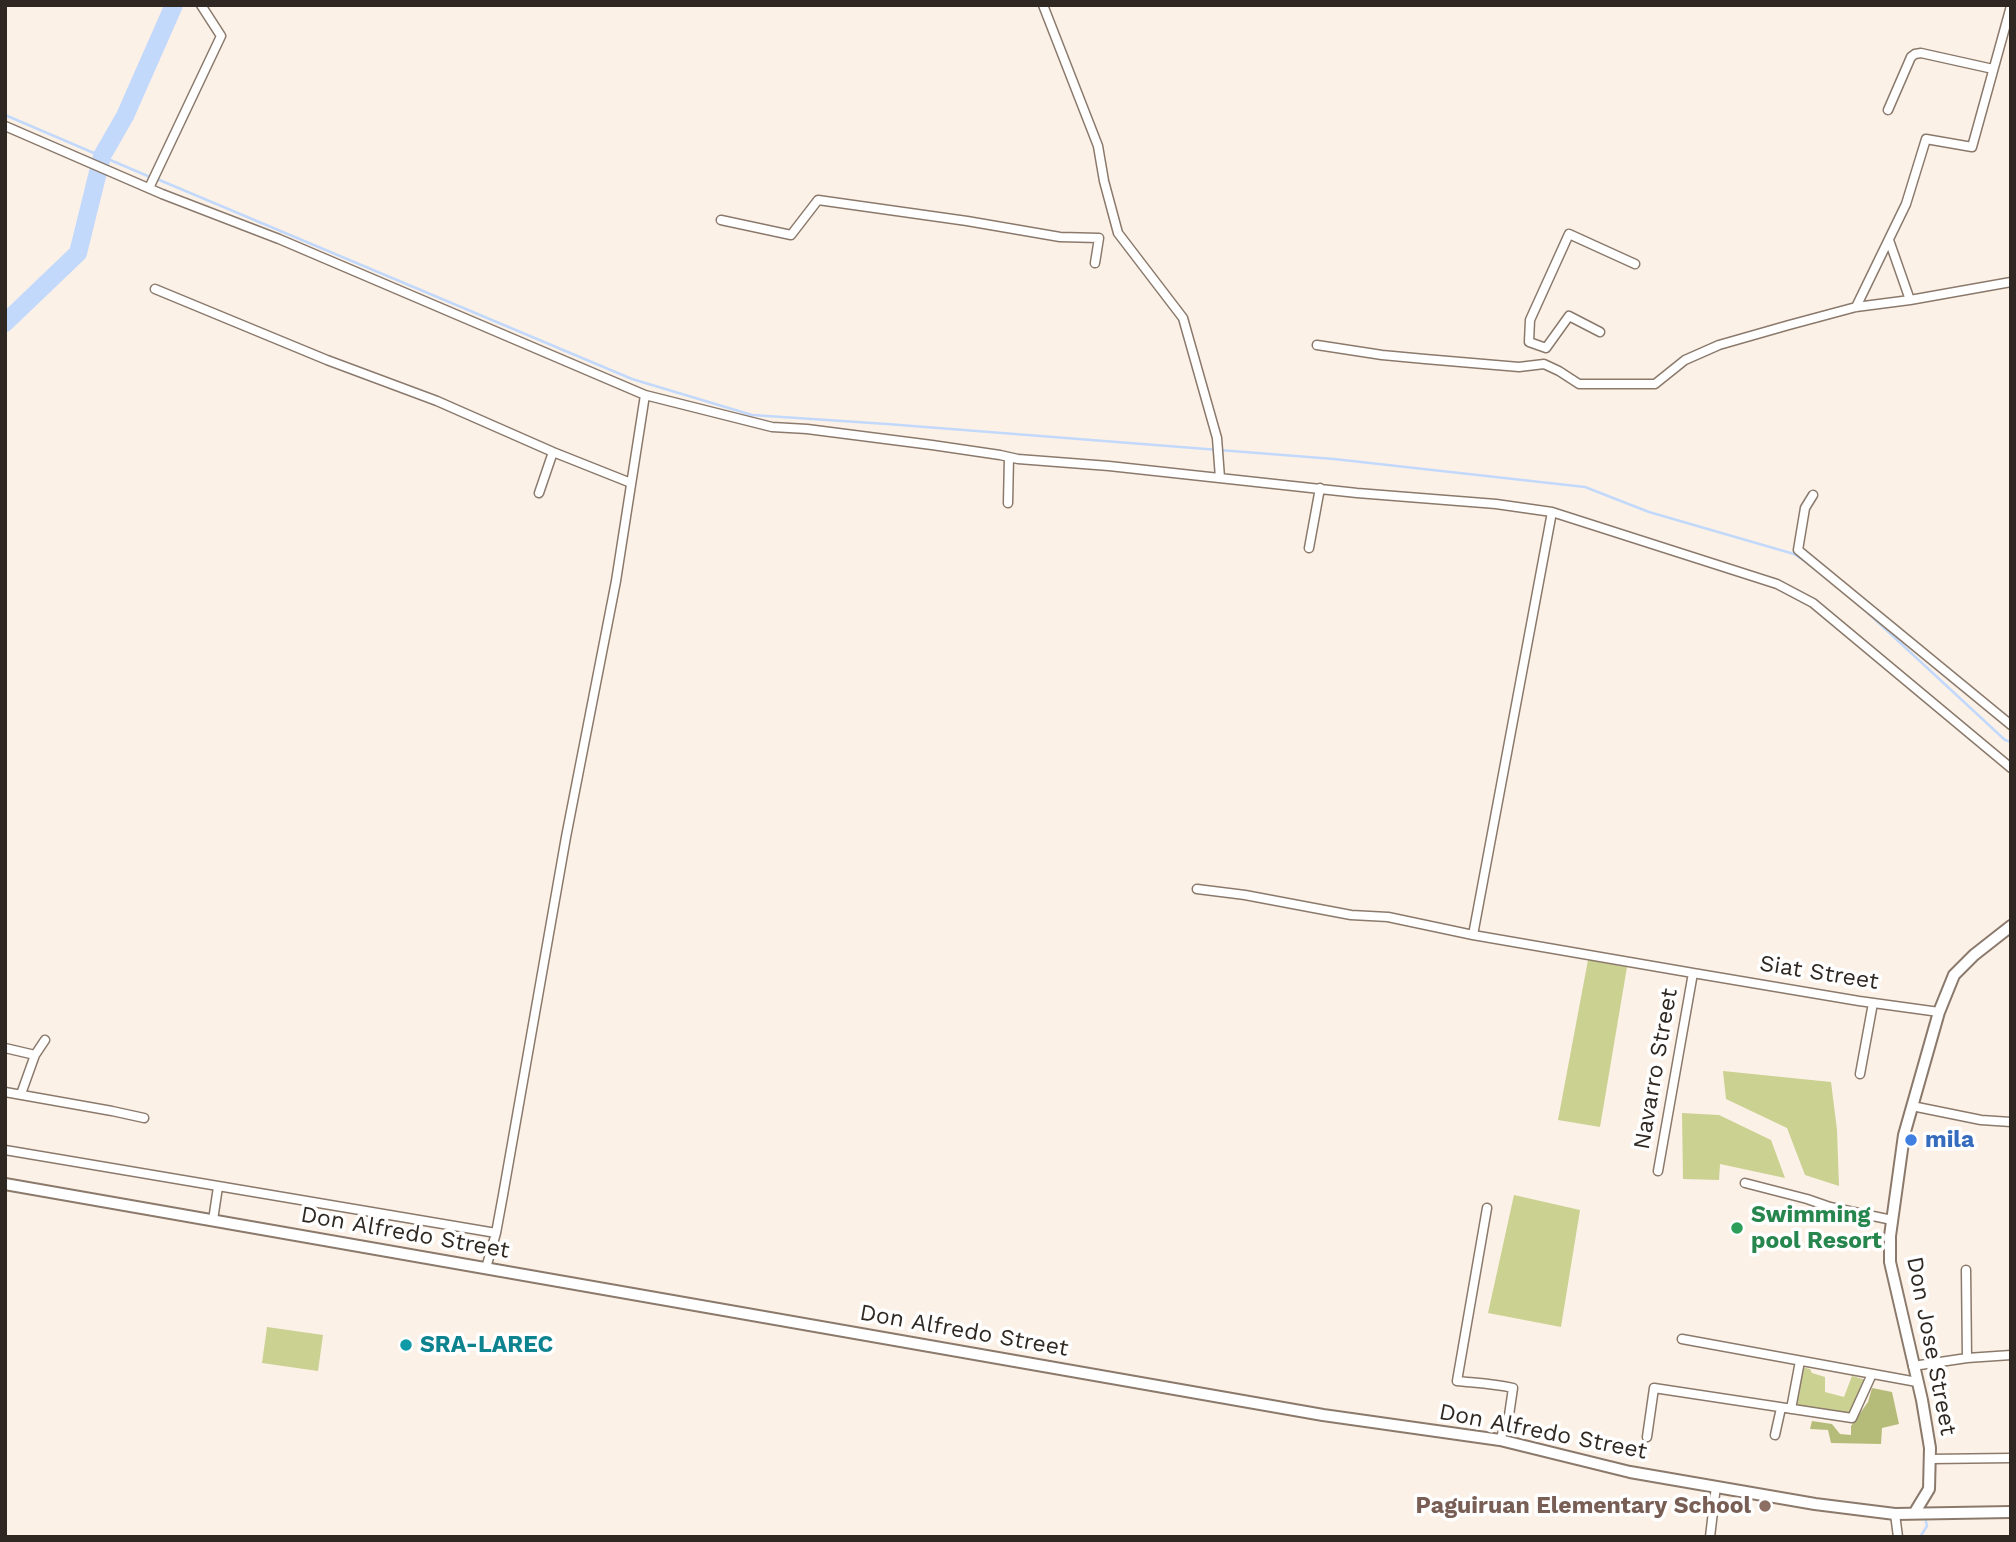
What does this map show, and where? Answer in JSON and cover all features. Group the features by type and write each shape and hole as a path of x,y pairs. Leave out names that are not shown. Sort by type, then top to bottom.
{"street":[{"path":"150,185 221,36 201,5"},
{"path":"1043,5 1098,146 1118,233 1183,317 1217,438 1219,474"},
{"path":"1856,307 1906,204 1926,139 1972,147 2011,6"},
{"path":"1888,110 1911,57 1915,54 1921,53 1993,69"},
{"path":"5,126 645,395 772,427 807,429 1018,460 1219,474 1357,493 1496,504 1552,512 1777,584 1813,603 2011,768"},
{"path":"721,220 791,235 817,200 1060,237 1099,238 1095,263"},
{"path":"1601,332 1569,316 1546,348 1529,342 1530,320 1569,234 1635,264"},
{"path":"1889,240 1910,300"},
{"path":"1317,345 1439,361 1519,367 1544,364 1579,384 1655,384 1685,360 1720,345 1856,307 2011,282"},
{"path":"155,289 327,360 437,401 631,483"},
{"path":"486,1268 496,1233 566,836 616,581 645,395"},
{"path":"539,493 553,452"},
{"path":"1008,503 1009,457"},
{"path":"1309,548 1320,488"},
{"path":"1813,495 1805,508 1797,551 2011,725"},
{"path":"1473,935 1552,512"},
{"name":"Siat Street","path":"1197,889 1351,915 1388,917 1473,935 1938,1012"},
{"name":"Don Jose Street","path":"1915,1512 1928,1489 1930,1448 1890,1262 1890,1236 1904,1135 1938,1012 1954,975 1973,955 2011,926"},
{"name":"Navarro Street","path":"1658,1171 1693,973"},
{"path":"1860,1074 1873,1003"},
{"path":"21,1094 35,1055 45,1040"},
{"path":"5,1048 35,1055"},
{"path":"5,1092 144,1118"},
{"path":"1912,1106 1981,1120 2011,1122"},
{"path":"5,1150 496,1233"},
{"path":"1745,1183 1830,1207 1892,1220"},
{"name":"Don Alfredo Street","path":"5,1184 1323,1415 1500,1440 1630,1472 1815,1504 1895,1514 2011,1512"},
{"path":"213,1220 218,1187"},
{"path":"1487,1208 1457,1381 1513,1388 1509,1415 1500,1440"},
{"path":"1966,1270 1967,1358"},
{"path":"1682,1339 1917,1382"},
{"path":"1913,1366 2011,1355"},
{"path":"1774,1435 1786,1408 1800,1360"},
{"path":"1647,1437 1654,1388 1852,1418 1872,1374"},
{"path":"1930,1459 2011,1458"},
{"path":"1710,1537 1716,1486"},
{"path":"1895,1514 1898,1537"}],"green space":[{"path":"1588,960 1627,967 1600,1127 1558,1120"},
{"path":"1723,1071 1831,1082 1837,1130 1839,1186 1805,1175 1787,1128 1726,1099"},
{"path":"1682,1113 1719,1115 1771,1140 1785,1178 1720,1164 1719,1180 1683,1179"},
{"path":"1514,1195 1580,1210 1561,1327 1488,1313"},
{"path":"267,1327 323,1335 318,1371 262,1363"},
{"path":"1801,1367 1825,1377 1825,1392 1844,1397 1852,1376 1866,1380 1849,1415 1796,1405"},
{"path":"1872,1388 1892,1392 1899,1424 1882,1428 1881,1444 1831,1443 1828,1430 1810,1429 1812,1421 1832,1424 1840,1434 1851,1435 1851,1426 1868,1402"}],"waterway":[{"path":"5,323 78,253 102,156 125,116 174,5"},
{"path":"5,115 150,177"},
{"path":"157,179 632,379 752,415 1334,459 1585,487 1649,512 1794,554 1812,566"},
{"path":"1868,613 2005,740 2011,742"},
{"path":"1920,1537 1927,1526 1925,1517"}],"place":[{"name":"mila","path":"1911,1140"},
{"name":"Swimming pool Resort","path":"1737,1228"},
{"name":"SRA-LAREC","path":"406,1345"},
{"name":"Paguiruan Elementary School","path":"1765,1506"}]}
